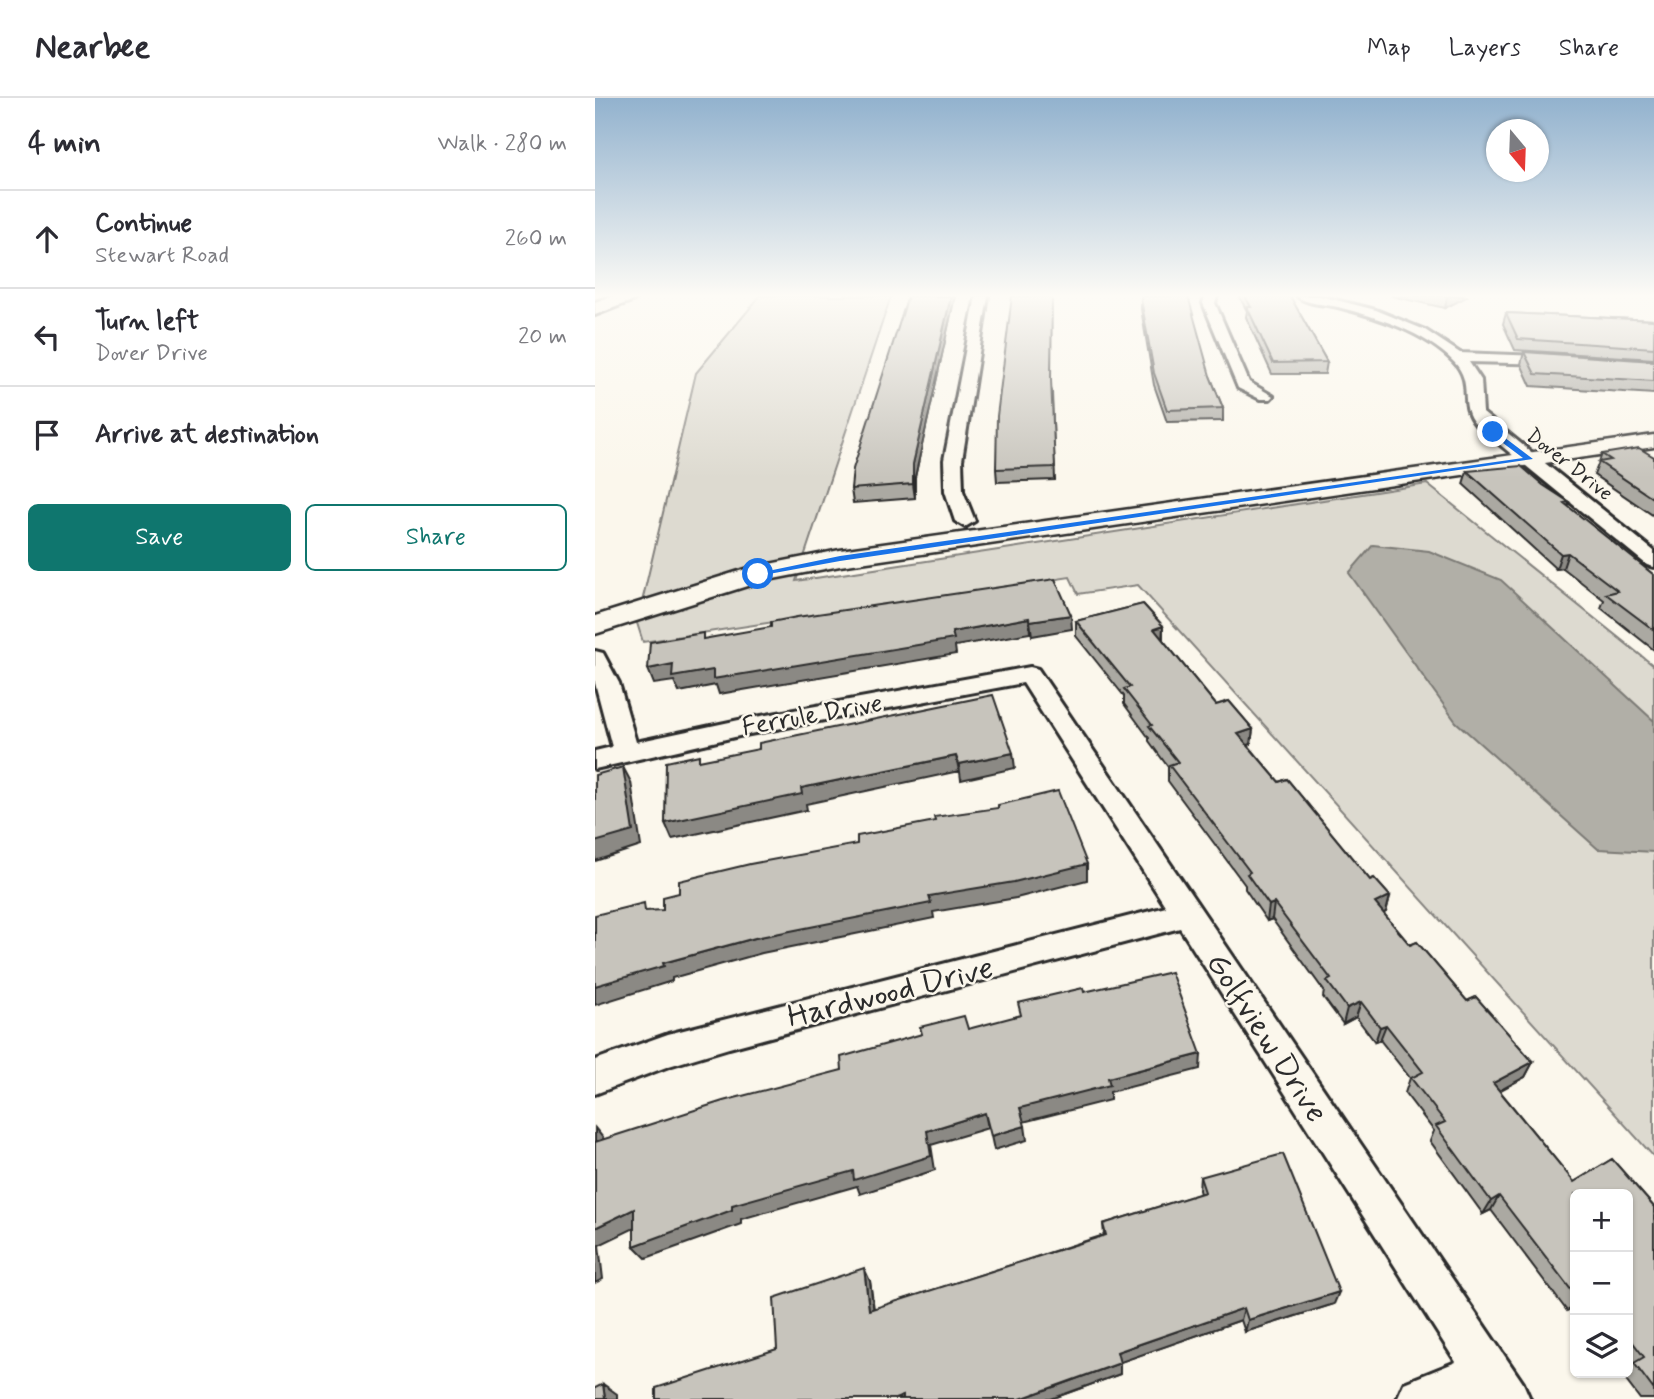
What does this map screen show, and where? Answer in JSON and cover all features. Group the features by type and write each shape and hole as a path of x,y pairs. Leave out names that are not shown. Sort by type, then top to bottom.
{"street":[{"path":"965,521 954,491 953,460 971,357"},
{"path":"1231,357 1243,385 1265,396"},
{"path":"1456,357 1467,357"},
{"name":"Dover Drive","path":"1456,357 1474,381 1475,413 1486,426 1654,561"},
{"path":"1507,357 1573,360"},
{"path":"595,625 758,574 840,558 1520,452 1654,427"},
{"path":"607,597 743,558 810,543 965,521 1520,452 1654,441"},
{"path":"595,658 607,682 626,752"},
{"name":"Ferrule Drive","path":"595,760 739,728 1030,674"},
{"name":"Golfview Drive","path":"1030,674 1498,1385"},
{"name":"Hardwood Drive","path":"595,1077 668,1050 729,1032 1187,914"},
{"path":"1420,1399 1498,1385"}],"shaded area":[{"path":"710,357 871,357 796,581 1427,484 1654,666 1654,1157 1138,585 1078,594 1070,577 643,642 637,623 696,373"},
{"path":"1373,545 1429,551 1501,580 1654,721 1654,852 1598,849 1456,722 1349,573"}],"building":[{"path":"889,357 937,357 913,464 913,484 851,489 853,469"},
{"path":"1004,357 1051,357 1055,467 996,469 997,416"},
{"path":"1151,357 1205,357 1223,408 1167,410"},
{"path":"1270,357 1324,357 1327,362 1273,363"},
{"path":"1526,357 1592,357 1654,361 1654,381 1535,374"},
{"path":"1639,448 1654,457 1654,499 1599,462 1611,460 1602,454"},
{"path":"1521,466 1569,502 1564,503 1654,575 1654,630 1606,594 1618,591 1568,553 1561,554 1467,471"},
{"path":"1055,579 1071,615 1030,621 1029,618 952,632 954,639 713,679 713,670 672,677 673,664 648,669 650,642 703,633 703,639 771,627 771,622 797,617"},
{"path":"1143,604 1163,626 1154,629 1216,705 1229,701 1253,729 1238,734 1279,782 1287,779 1370,880 1374,878 1390,896 1375,903 1410,945 1417,942 1467,1001 1476,997 1533,1062 1493,1083 1574,1182 1612,1159 1654,1207 1654,1390 1634,1363 1644,1357 1633,1343 1633,1189 1570,1189 1570,1288 1499,1196 1491,1201 1436,1126 1445,1122 1411,1078 1423,1072 1386,1025 1380,1027 1361,1002 1347,1008 1327,981 1331,979 1274,903 1269,905 1247,874 1250,872 1169,765 1178,762 1124,689 1130,687 1076,621"},
{"path":"993,695 1013,753 959,764 956,756 801,788 802,794 665,823 666,762 699,755 699,761 759,749 759,743"},
{"path":"623,767 633,831 595,842 595,775"},
{"path":"1058,791 1087,864 1014,882 929,896 931,903 755,938 663,963 664,966 595,986 595,915 644,903 645,911 663,910 663,897 679,893 679,881 750,864 857,844 857,836 935,821 934,817 998,808 998,805"},
{"path":"1171,972 1201,1054 1108,1078 1110,1085 1020,1108 1025,1126 991,1136 985,1113 927,1131 931,1156 854,1180 853,1171 732,1205 732,1210 634,1246 634,1209 595,1228 595,1142 723,1101 842,1070 841,1057 922,1034 920,1027 964,1016 968,1029 1021,1015 1018,1003 1083,988 1084,992"},
{"path":"1283,1154 1339,1292 1248,1320 1244,1308 1117,1352 1120,1363 1020,1399 903,1399 903,1396 895,1399 656,1399 656,1388 777,1349 774,1298 864,1268 869,1310 1106,1235 1103,1224 1205,1192 1200,1177"},
{"path":"603,1384 605,1399 595,1399 595,1388"}],"route":[{"path":"758,574 840,558 1529,459 1493,432"}]}
